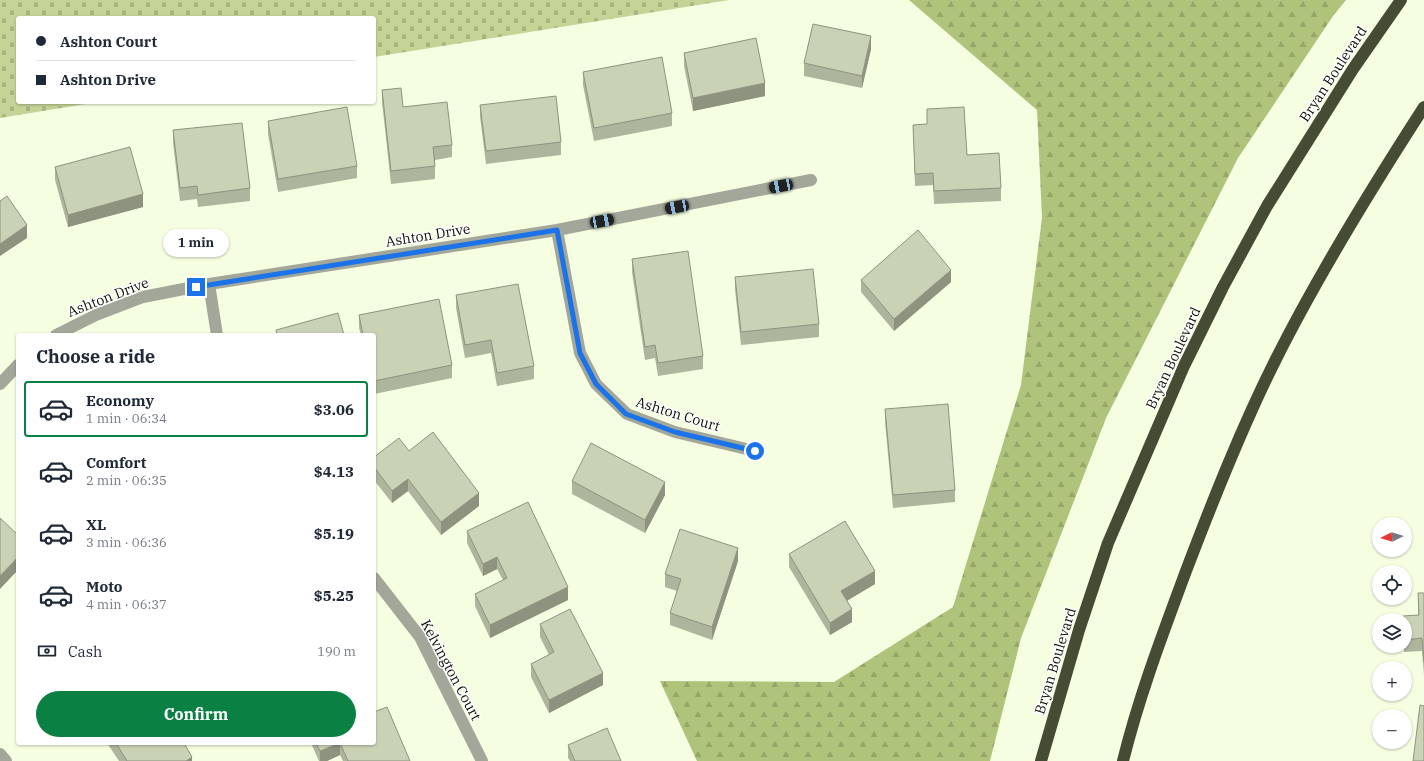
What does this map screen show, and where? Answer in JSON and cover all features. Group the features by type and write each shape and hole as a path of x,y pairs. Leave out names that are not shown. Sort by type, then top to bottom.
{"highway":[{"name":"Bryan Boulevard","path":"1041,761 1079,630 1108,543 1184,366 1223,287 1267,206 1353,69 1401,0"},
{"path":"1123,761 1160,639 1228,462 1275,360 1322,274 1371,189 1424,107"}],"street":[{"name":"Ashton Drive","path":"60,333 96,315 142,297 209,284 557,230 811,180"},
{"name":"Ashton Court","path":"557,230 580,353 596,384 626,414 675,432 755,451"},
{"path":"209,284 217,333"},
{"path":"0,384 16,367"},
{"name":"Kelvington Court","path":"376,581 420,636 482,761"},
{"path":"0,754 6,761"}],"green space":[{"path":"0,0 729,0 376,57 376,16 16,16 16,104 86,104 0,118"},
{"path":"909,0 1346,0 1333,16 1238,158 1106,418 1021,638 990,761 697,761 660,681 834,682 953,607 1021,385 1042,218 1037,110"}],"building":[{"path":"813,24 871,36 862,76 804,63"},
{"path":"756,38 765,83 693,98 684,53"},
{"path":"662,57 672,113 594,128 583,72"},
{"path":"401,88 403,107 447,102 452,145 433,147 435,166 391,171 382,90"},
{"path":"556,96 561,142 486,151 480,105"},
{"path":"347,107 357,166 278,179 268,121"},
{"path":"964,107 967,155 999,153 1001,188 934,191 933,173 915,174 913,125 927,124 927,109"},
{"path":"242,123 250,188 198,195 197,186 180,188 173,130"},
{"path":"130,147 143,194 68,215 55,167"},
{"path":"7,196 27,225 0,244 0,201"},
{"path":"918,230 951,270 894,319 861,280"},
{"path":"688,251 703,356 658,363 655,345 645,347 632,259"},
{"path":"813,269 819,324 741,332 735,277"},
{"path":"518,284 534,366 497,373 491,340 465,345 456,295"},
{"path":"439,299 452,365 376,381 376,333 363,333 359,315"},
{"path":"338,313 343,333 277,333 276,330"},
{"path":"948,404 955,490 893,495 885,409"},
{"path":"433,432 479,493 441,522 408,479 392,491 376,470 376,455 399,438 409,451"},
{"path":"591,443 665,482 645,520 572,481"},
{"path":"528,502 568,587 490,625 475,594 507,578 497,557 483,564 467,531"},
{"path":"0,518 16,533 16,559 0,576"},
{"path":"845,521 875,571 841,591 852,609 830,623 789,554"},
{"path":"680,529 738,548 712,627 670,613 681,579 665,574"},
{"path":"1418,593 1424,593 1424,662 1422,638 1412,639 1412,615 1419,615"},
{"path":"570,609 603,673 549,700 531,664 554,652 540,624"},
{"path":"1420,705 1424,706 1424,761 1413,761"},
{"path":"387,707 410,761 348,761 341,745 376,745 376,711"},
{"path":"607,728 621,761 575,761 568,745"},
{"path":"117,745 185,745 192,757 186,761 127,761"},
{"path":"317,745 335,745 320,751"}],"route":[{"path":"196,287 557,230 580,353 596,384 626,414 675,432 755,451"}]}
